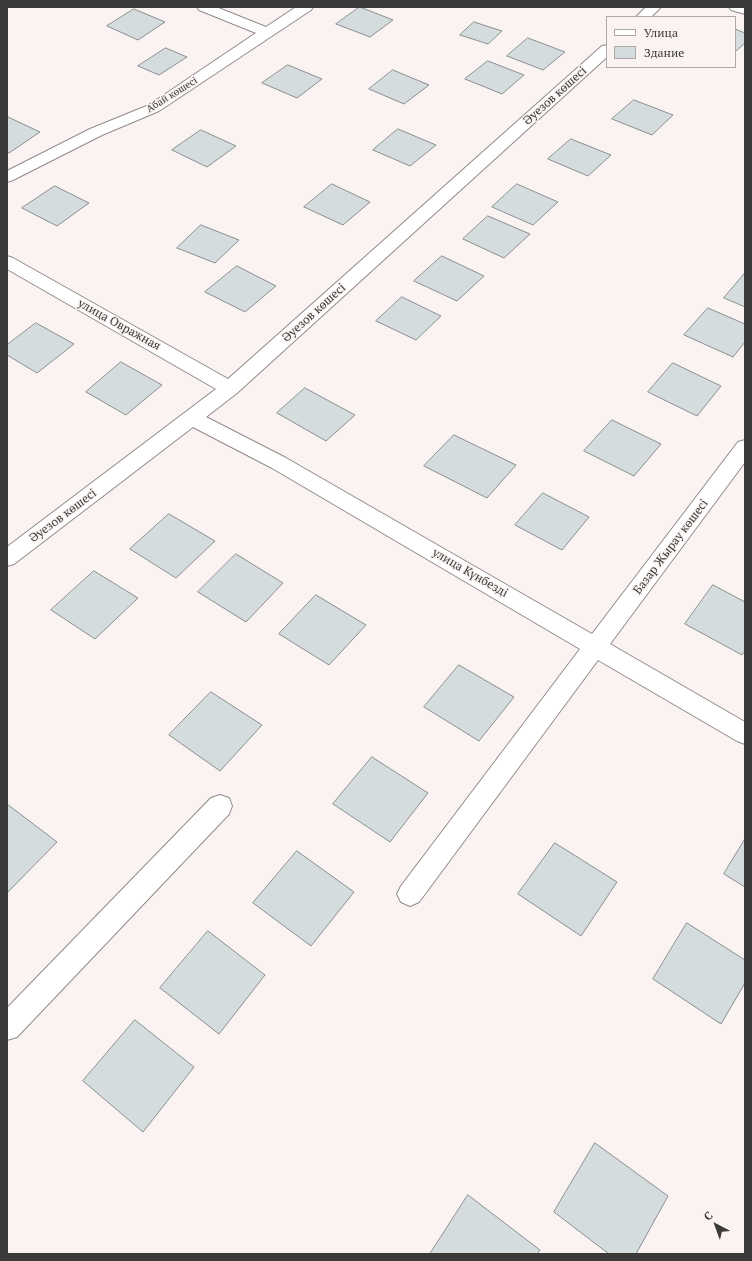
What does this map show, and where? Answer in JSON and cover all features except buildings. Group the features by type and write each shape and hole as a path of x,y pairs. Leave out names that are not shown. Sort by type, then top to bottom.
{"street":[{"path":"204,7 268,33"},
{"name":"Абай көшесі","path":"7,177 96,132 154,108 306,7"},
{"path":"644,16 654,7"},
{"path":"736,7 745,10"},
{"name":"Әуезов көшесі","path":"7,558 230,388 606,50"},
{"name":"улица Овражная","path":"7,262 230,388"},
{"name":"улица Күнбезді","path":"192,418 279,463 745,734"},
{"name":"Базар Жырау көшесі","path":"410,894 745,447"},
{"path":"7,1027 220,806"}]}
